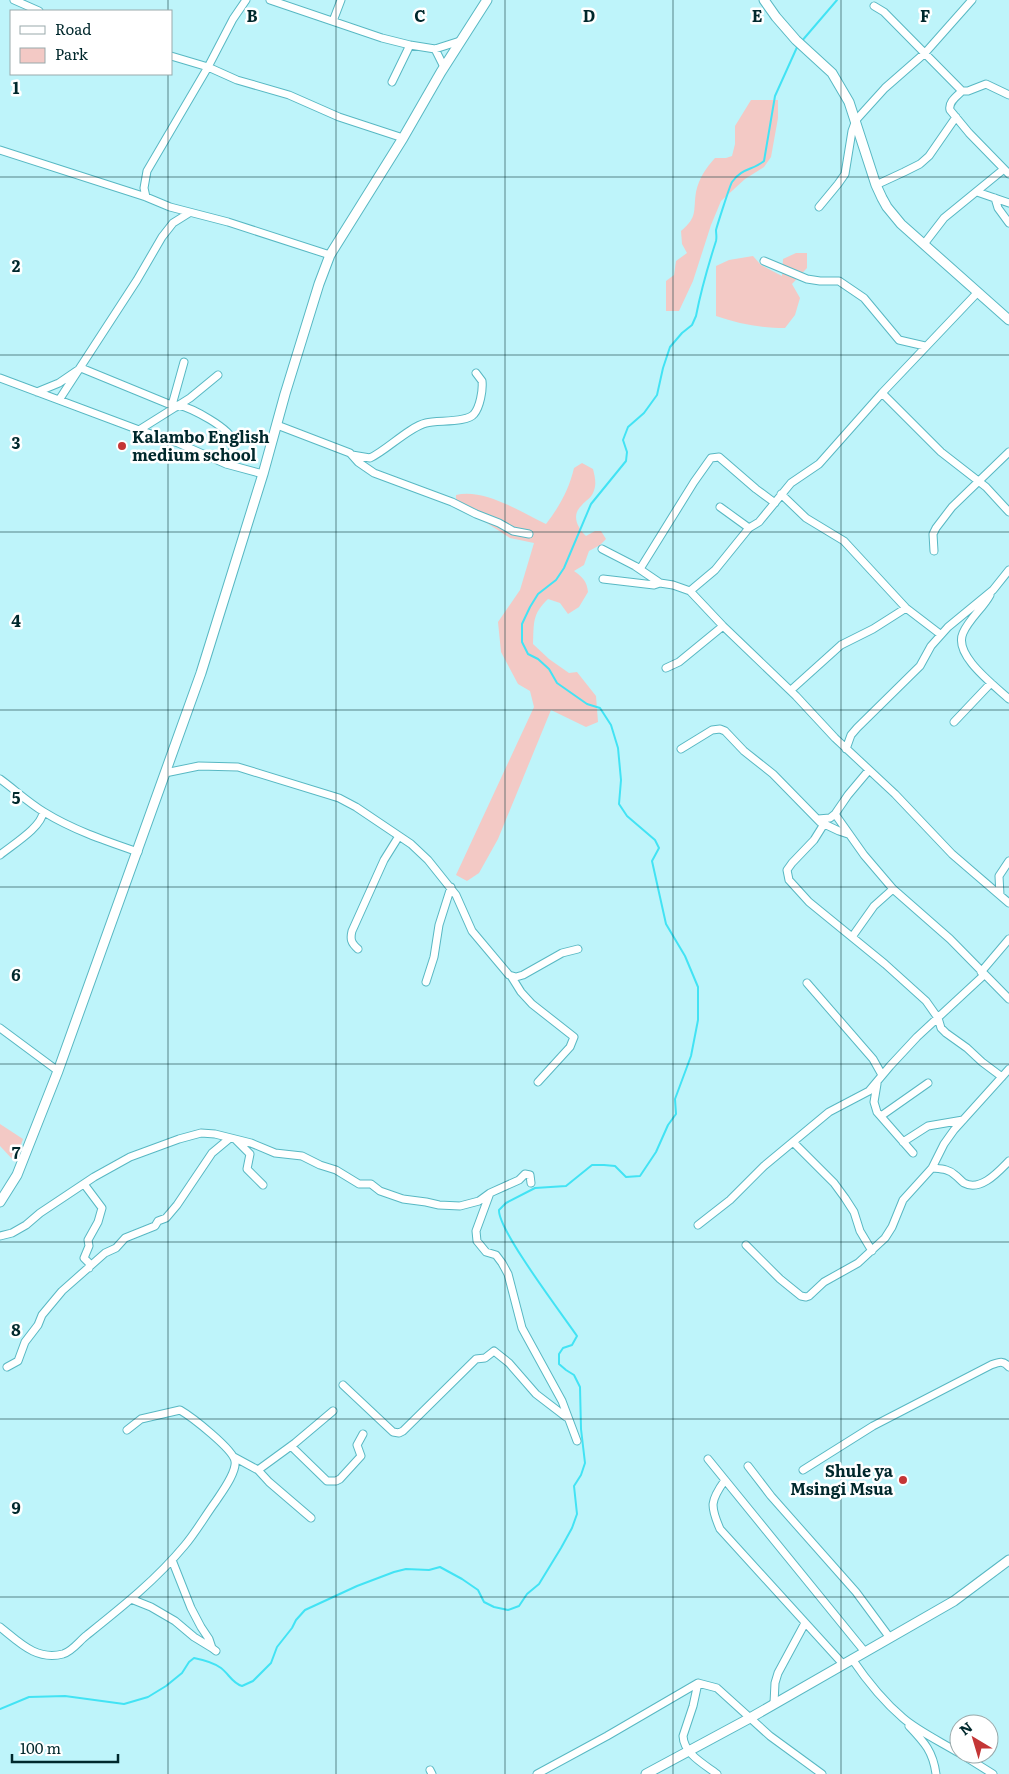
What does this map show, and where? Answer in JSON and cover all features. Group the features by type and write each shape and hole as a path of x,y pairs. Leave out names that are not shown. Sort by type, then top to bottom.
{"street":[{"path":"14,0 37,10"},
{"path":"146,198 144,188 147,171 208,67 233,18 246,0"},
{"path":"270,0 382,38 410,45 435,49 460,41"},
{"path":"333,22 341,0"},
{"path":"0,1202 17,1175 58,1071 138,852 200,673 263,474 319,284 330,255 487,0"},
{"path":"764,0 796,40 832,73 849,102 876,185 890,212 1009,320"},
{"path":"819,207 844,174 852,131 856,120 885,88 925,53 972,0"},
{"path":"874,6 884,12 962,91"},
{"path":"392,82 410,45"},
{"path":"435,49 444,67"},
{"path":"172,56 208,67 237,80 289,95 339,117 403,138"},
{"path":"924,244 944,218 1006,172 956,117 949,106 962,91 968,91 986,84 1009,95"},
{"path":"876,185 920,164 929,156 956,117"},
{"path":"0,150 146,198 170,208 228,222 330,255"},
{"path":"977,192 1009,203"},
{"path":"995,198 998,208 1009,223"},
{"path":"170,208 173,222"},
{"path":"59,400 138,280 162,237 173,222 189,213"},
{"path":"764,261 807,278 820,281 839,281 864,298 899,340 925,346"},
{"path":"690,591 715,570 749,528 759,522 791,483 819,464 925,346 978,292"},
{"path":"175,406 184,362"},
{"path":"37,392 58,383 81,368"},
{"path":"81,368 175,406 193,410 214,423 231,437 234,444 226,464"},
{"path":"277,425 352,455 370,458 422,424 436,421 462,420 475,414 482,390 482,381 476,373"},
{"path":"139,430 218,375"},
{"path":"0,378 178,443 226,464 263,474"},
{"path":"882,393 941,452 980,482 1009,512"},
{"path":"934,551 933,534 936,528 952,507 1009,452"},
{"path":"352,455 358,462 374,473 452,502 476,514 499,522 512,531 529,534"},
{"path":"640,570 711,458 719,457 775,503"},
{"path":"781,494 806,518 844,541 906,608 940,634"},
{"path":"720,507 749,528"},
{"path":"602,549 660,583 690,591 723,626 791,690 846,749 904,804 952,854 1009,903"},
{"path":"1009,570 963,633 961,646 964,653 991,683 1009,699"},
{"path":"603,578 654,585 660,583"},
{"path":"846,749 851,735 920,666 940,634 993,590"},
{"path":"791,690 841,645 873,629 906,608"},
{"path":"666,668 679,662 723,626"},
{"path":"954,722 991,683"},
{"path":"681,749 712,730 720,729 732,737 758,762 774,774 821,821 848,834"},
{"path":"165,773 199,766 238,767 339,798 361,810 411,844 428,860 451,887 472,931 511,976 521,992 532,1004 574,1037 570,1047 538,1082"},
{"path":"821,821 835,814 869,770"},
{"path":"0,780 43,812 92,836 138,852"},
{"path":"0,855 38,824 43,812"},
{"path":"835,814 848,834 893,889 950,939 1009,999"},
{"path":"821,821 814,840 787,870 787,876 794,886 823,915 885,964 926,1001 938,1018 941,1028 946,1033 1002,1077"},
{"path":"358,949 351,942 352,931 384,860 399,836"},
{"path":"1000,895 999,876 1009,861"},
{"path":"426,982 434,957 440,919 451,887"},
{"path":"852,937 874,906 893,889"},
{"path":"698,1225 730,1200 764,1166 830,1112 869,1090 917,1037 983,974 1009,939"},
{"path":"511,976 523,975 562,953 578,949"},
{"path":"807,982 872,1059 880,1078 874,1102 881,1116 913,1153"},
{"path":"0,1028 58,1071"},
{"path":"746,1246 780,1279 806,1298 813,1294 824,1282 849,1270 872,1251 892,1228 903,1200 932,1168 944,1144 1009,1069"},
{"path":"881,1116 928,1083"},
{"path":"904,1142 928,1126 963,1120"},
{"path":"0,1236 12,1233 26,1225 40,1213 84,1184 130,1157 179,1139 207,1132 251,1143 275,1153 309,1158 320,1165 336,1170 353,1181 364,1185 371,1184 403,1200 460,1206 479,1201 490,1193 519,1180 525,1174 530,1176 531,1182"},
{"path":"233,1139 250,1154 247,1169 263,1185"},
{"path":"7,1367 18,1361 25,1342 42,1315 62,1290 105,1253 116,1248 125,1238 155,1226 158,1221 166,1218 212,1153 233,1139"},
{"path":"793,1142 834,1183 845,1198 854,1212 860,1231 872,1251"},
{"path":"932,1168 950,1171 963,1182 970,1185 988,1180 1009,1161"},
{"path":"84,1184 102,1208 98,1222 88,1241 89,1246 84,1258 89,1263 89,1268"},
{"path":"490,1193 476,1231 477,1241 486,1252 496,1256 508,1274 522,1328 548,1379 562,1401 566,1417 577,1441"},
{"path":"343,1385 393,1432 399,1433 404,1431 476,1359 485,1358 494,1351 509,1363 536,1394 566,1417"},
{"path":"803,1470 873,1426 991,1364 999,1361 1009,1367"},
{"path":"127,1430 141,1419 180,1410 193,1417 234,1457 258,1470 310,1518"},
{"path":"258,1470 291,1446 333,1411"},
{"path":"291,1446 328,1480 336,1481 361,1456 357,1445 363,1434"},
{"path":"0,1626 34,1653 46,1655 63,1654 71,1650 84,1637 132,1599 172,1560 225,1488 235,1468 234,1457"},
{"path":"708,1459 866,1652"},
{"path":"748,1466 771,1496 856,1592 890,1638"},
{"path":"725,1480 715,1494 713,1505 720,1529 842,1663"},
{"path":"132,1599 151,1607 175,1621 194,1637 214,1650 210,1639 191,1608 172,1560"},
{"path":"646,1774 750,1718 842,1663 866,1652 954,1601 1009,1560"},
{"path":"774,1703 775,1683 778,1673 805,1624"},
{"path":"852,1659 876,1691 929,1748 936,1774"},
{"path":"698,1683 683,1736 688,1751 717,1774"},
{"path":"537,1774 698,1683 717,1688 770,1736 822,1774"},
{"path":"904,1719 949,1746"},
{"path":"977,1764 993,1774"}],"green space":[{"path":"751,100 778,100 778,118 771,157 764,167 745,179 721,201 711,225 693,281 679,311 666,311 666,281 674,275 676,261 687,253 682,244 681,231 692,218 699,182 715,158 732,156 735,144 735,126"},
{"path":"796,253 807,253 807,268 792,284 800,298 795,315 785,328 750,325 716,316 716,266 729,260 753,256 761,265 782,276 783,259"},
{"path":"582,463 593,469 595,484 592,495 579,509 576,521 586,536 595,531 601,531 606,539 589,551 584,565 574,571 584,580 588,592 579,607 568,614 560,603 548,599 536,614 533,644 549,659 569,673 577,672 596,696 598,722 586,727 551,710 498,839 479,873 467,881 456,875 534,707 530,691 518,684 501,652 498,622 520,590 534,543 510,538 456,503 456,495 467,494 490,498 546,524 556,511 563,497 574,468"},
{"path":"0,1124 23,1139 15,1162 0,1146"}],"waterway":[{"path":"801,42 837,0"},
{"path":"0,1709 29,1697 65,1696 124,1704 148,1697 166,1686 182,1673 194,1658 208,1661 218,1666 236,1683 242,1686 253,1681 271,1663 277,1647 305,1610 357,1586 406,1569 429,1570 440,1567 478,1590 484,1602 494,1607 508,1610 519,1606 527,1594 539,1584 572,1528 577,1514 574,1486 581,1475 585,1463 581,1429 580,1387 574,1375 559,1364 559,1354 563,1348 572,1345 577,1336 519,1253 501,1220 499,1210 506,1203 535,1188 566,1186 592,1165 615,1166 626,1177 640,1176 656,1152 668,1125 676,1114 675,1099 691,1056 698,1020 698,987 685,956 666,924 652,861 659,848 655,840 627,816 619,804 621,780 618,748 611,725 600,708 587,704 557,683 549,669 538,659 528,654 522,642 522,624 538,594 556,580 564,568 591,504 626,461 627,452 623,440 628,427 644,413 657,395 670,347 692,325 716,241 716,230 732,182 744,171 764,161 775,96 798,45"}],"place":[{"name":"Kalambo English medium school","path":"122,446"},
{"name":"Shule ya Msingi Msua","path":"903,1480"}]}
